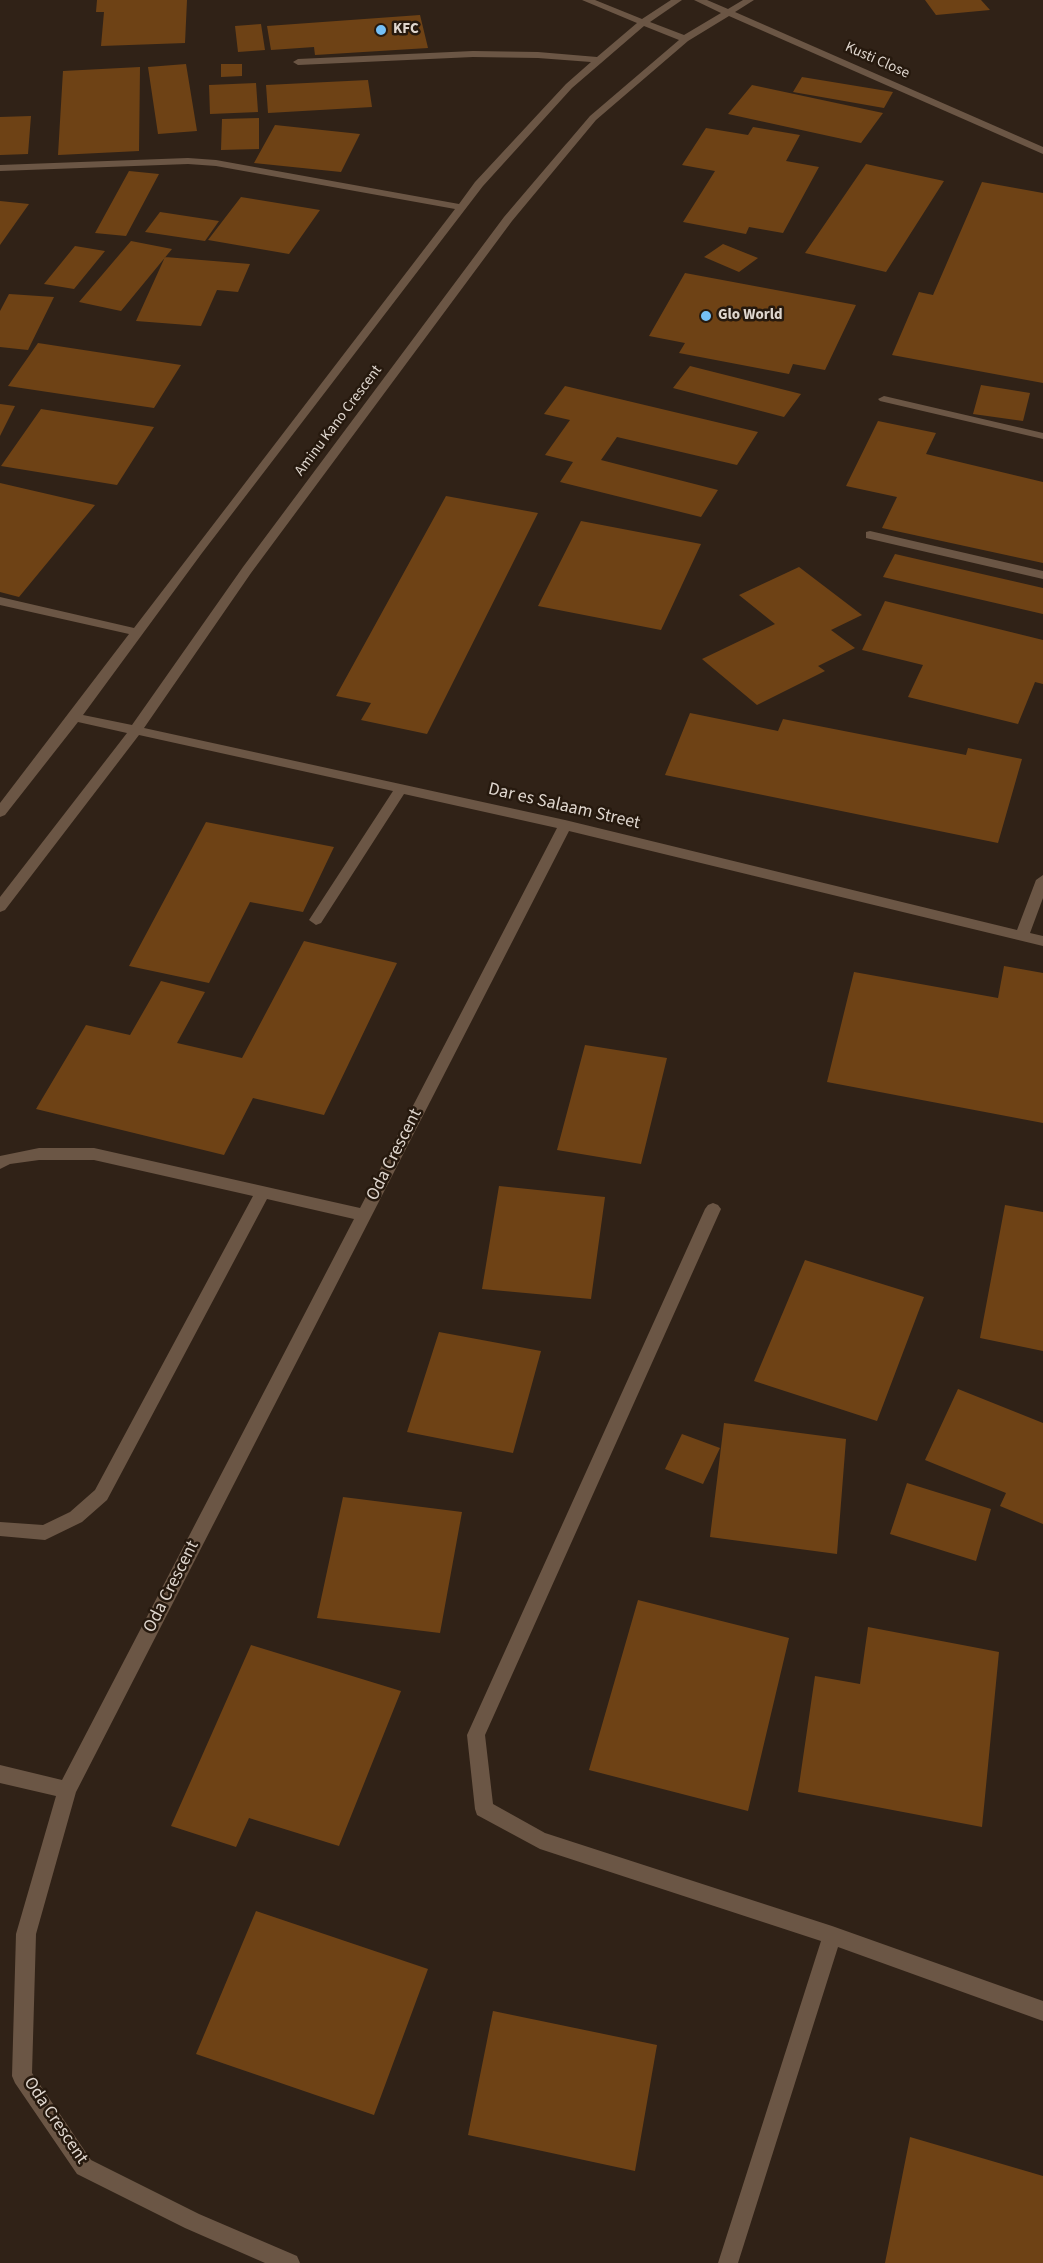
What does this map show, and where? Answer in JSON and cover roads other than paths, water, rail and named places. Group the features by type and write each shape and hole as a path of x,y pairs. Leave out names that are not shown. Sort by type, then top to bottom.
{"street":[{"path":"587,0 685,39"},
{"name":"Aminu Kano Crescent","path":"0,812 75,717 136,632 478,184 562,94 642,23 676,0"},
{"name":"Kusti Close","path":"699,0 1043,151"},
{"name":"Aminu Kano Crescent","path":"0,907 135,730 248,570 508,219 593,118 685,39 750,0"},
{"path":"298,62 473,54 538,55 600,60"},
{"path":"0,168 188,160 216,163 460,207"},
{"path":"884,399 1043,436"},
{"path":"870,535 1043,575"},
{"path":"0,601 136,632"},
{"name":"Dar es Salaam Street","path":"75,717 565,825 1043,941"},
{"path":"316,920 401,789"},
{"name":"Oda Crescent","path":"290,2263 192,2221 84,2167 22,2076 26,1934 67,1790 565,825"},
{"path":"1022,936 1043,880"},
{"path":"0,1163 7,1159 39,1154 94,1154 364,1215"},
{"path":"0,1529 45,1533 76,1517 102,1495 263,1192"},
{"path":"713,1209 476,1735 484,1809 540,1840 832,1935 1043,2011"},
{"path":"0,1774 67,1790"},
{"path":"728,2263 832,1935"}],"place":[{"name":"KFC","path":"381,30"},
{"name":"Glo World","path":"706,316"}]}
